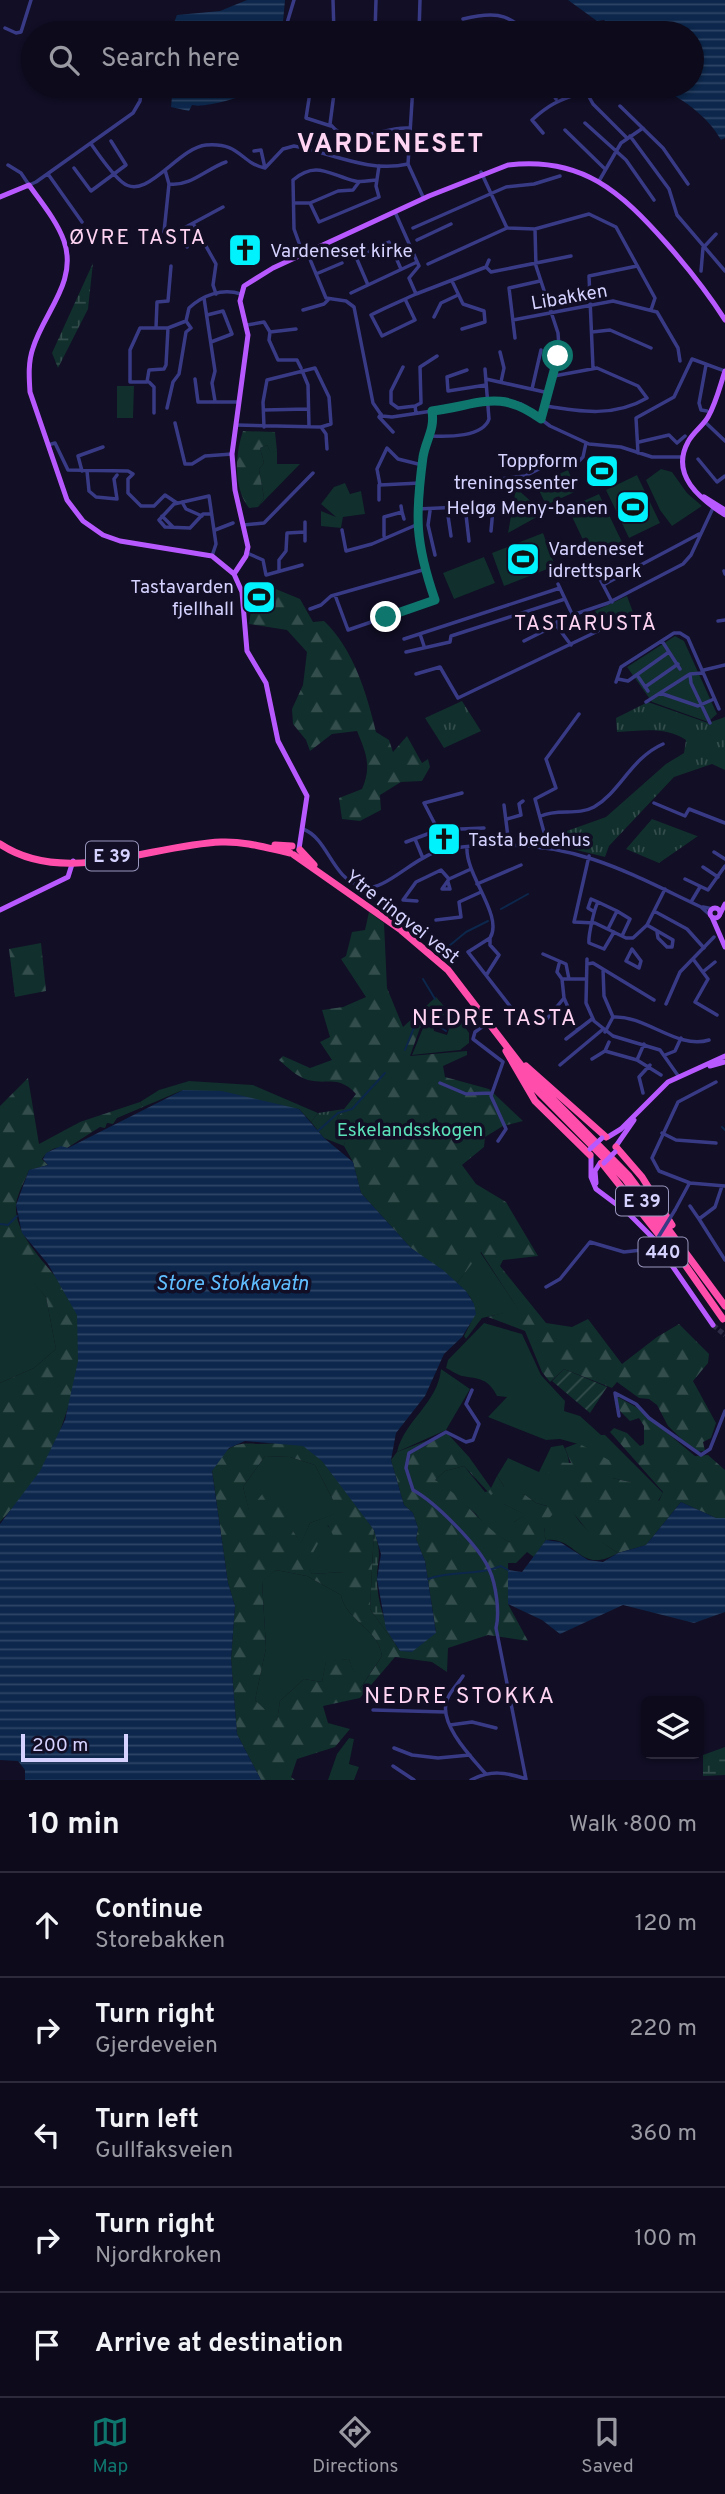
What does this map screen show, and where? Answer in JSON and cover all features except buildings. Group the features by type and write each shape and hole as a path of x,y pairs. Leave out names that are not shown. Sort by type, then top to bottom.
{"highway":[{"name":"E 39","path":"0,844 17,854 36,859 70,862 222,842 295,850"},
{"name":"Ytre ringvei vest","path":"295,850 424,948 464,988"},
{"name":"E 39","path":"464,988 535,1101 591,1154"},
{"name":"E 39","path":"464,988 527,1073 629,1175 725,1306"},
{"name":"E 39","path":"503,1042 605,1137"},
{"name":"E 39","path":"505,1051 543,1097 625,1179 723,1319"},
{"name":"E 39","path":"616,1148 649,1188 691,1259"},
{"name":"E 39","path":"602,1163 690,1274"}],"main road":[{"path":"232,572 243,562 247,553 235,490 232,454 234,425 246,356 247,325 241,294 250,280 482,173 508,165 549,164 599,181 639,213 693,274 725,320"},
{"path":"0,197 29,185 60,231 67,251 65,282 34,345 29,367 30,392 67,500 94,530 120,541 212,556 232,572 242,592 247,651 266,683 278,741 307,796 303,829 295,850"},
{"path":"725,371 720,399 689,440 683,464 693,489 725,512"},
{"path":"0,910 62,879 70,862"},
{"path":"725,903 715,913 725,947"},
{"path":"600,1192 592,1181 591,1154 605,1137 621,1129 659,1089 725,1056"},
{"path":"696,1069 725,1062"},
{"path":"600,1192 594,1174 649,1104 679,1077"},
{"path":"605,1137 616,1148"},
{"path":"591,1154 602,1163"},
{"name":"440","path":"600,1192 628,1213 653,1238 713,1325"}],"street":[{"path":"24,21 31,0"},
{"path":"288,21 294,0"},
{"path":"333,0 334,21"},
{"path":"375,21 376,0"},
{"path":"420,21 421,0"},
{"path":"463,19 497,13 513,21"},
{"path":"5,28 16,33 21,32"},
{"path":"8,165 21,173 29,185 133,113 140,98"},
{"path":"309,98 306,118 331,126 344,136 354,137 408,128"},
{"path":"331,126 334,98"},
{"path":"411,98 408,164 424,199"},
{"path":"590,98 628,137 670,194 674,211 725,271"},
{"path":"542,133 532,120 556,99"},
{"path":"621,106 663,148 688,184"},
{"path":"584,122 626,160 654,201"},
{"path":"599,181 615,151 628,137 643,128"},
{"path":"565,130 605,168"},
{"path":"74,168 91,191 126,162 111,141"},
{"path":"91,144 114,174 125,185 134,187 148,184 190,149 213,145 235,149 265,169"},
{"path":"265,169 283,149 294,146 379,166 408,164"},
{"path":"254,151 261,150 265,169"},
{"path":"169,184 193,180 205,169 226,162"},
{"path":"310,203 320,222 379,197 379,166"},
{"path":"164,232 169,184 165,170"},
{"path":"328,300 294,229 293,180 304,170 324,171 359,182 377,180"},
{"path":"482,173 508,228"},
{"path":"48,174 82,222"},
{"path":"413,228 491,193 560,176"},
{"path":"294,202 310,203 338,191 353,190 359,182"},
{"path":"187,247 184,228 223,207"},
{"path":"395,212 417,262 418,270 409,278 416,294"},
{"path":"428,264 508,228 535,229 589,214 617,227 655,299 651,310 660,315 678,348 680,361"},
{"path":"435,218 439,230"},
{"path":"417,240 451,224"},
{"path":"194,225 216,264 213,285 216,294"},
{"path":"535,229 535,264 559,345 554,376 541,419"},
{"path":"701,271 704,247 716,234"},
{"path":"368,285 356,257 389,242 401,269"},
{"path":"486,267 491,272 571,256"},
{"path":"405,299 415,320 382,336 371,315 405,299 416,294 486,267 489,260"},
{"path":"351,293 417,262"},
{"path":"316,274 342,263"},
{"path":"156,328 157,302 168,301 171,266"},
{"path":"593,368 590,275 637,266"},
{"path":"452,281 464,305 484,311 487,320 461,329"},
{"path":"515,338 509,288 541,281"},
{"path":"167,408 173,382 179,374 186,334 191,328 186,321 189,308 204,298 228,290 241,294"},
{"path":"434,317 441,303 458,295"},
{"path":"204,298 211,342 215,401"},
{"path":"303,310 324,304 328,300 346,301 354,307 373,403 380,414 379,417 393,432"},
{"name":"Libakken","path":"513,320 624,301 651,310"},
{"path":"208,315 223,311 232,334 211,342"},
{"path":"154,413 154,387 148,382 130,382 130,350 139,329 168,328 186,321"},
{"path":"247,325 264,322 270,332 269,340 278,360 297,359 309,385 309,427"},
{"path":"148,382 149,370 164,369 166,365 168,328"},
{"path":"270,332 296,329"},
{"path":"592,332 610,330 651,348"},
{"path":"532,389 541,350"},
{"path":"500,352 504,368 501,382"},
{"path":"403,367 392,388 391,403 398,408 421,403 420,367 437,356"},
{"path":"638,453 636,418 674,397 692,359 725,371"},
{"path":"706,365 699,403 701,410 706,411"},
{"path":"234,425 264,427 321,427 331,424 329,397 316,368 267,380 264,427"},
{"path":"546,405 605,412 624,409 647,398 638,386 593,368 554,376"},
{"path":"431,436 482,430 489,421 485,369"},
{"path":"467,370 447,377 448,391 486,385"},
{"path":"195,379 198,402 238,402"},
{"path":"486,379 549,393"},
{"path":"380,414 392,417 488,402 517,403 586,443 621,447 683,464"},
{"path":"415,405 416,413"},
{"path":"264,410 309,409"},
{"path":"335,595 348,630 435,600 416,525 424,449 434,424 432,411"},
{"path":"705,422 725,441"},
{"path":"175,423 184,464 192,464 205,456 232,454"},
{"path":"321,427 326,435 327,449"},
{"path":"639,442 669,435 677,443 685,436"},
{"path":"48,445 55,443 67,470 128,471 133,474 128,479 128,493 141,506 154,506 165,495 202,516"},
{"path":"499,485 500,479 524,476 547,465 577,463 583,457 586,443"},
{"path":"101,446 78,456 89,491 102,499 117,499 114,479 117,475"},
{"path":"379,500 377,469 387,448 398,459 422,465"},
{"path":"698,458 717,482 725,476"},
{"path":"243,525 264,523 313,473"},
{"path":"379,485 420,482"},
{"path":"211,514 202,516 191,528 165,527 159,520 179,502 209,496 216,544 212,556"},
{"path":"417,509 478,505 493,509 491,531"},
{"path":"524,641 556,625 560,619 612,601 683,564 689,558 712,505"},
{"path":"465,506 469,541"},
{"path":"384,536 384,517 401,509 404,519"},
{"path":"447,509 451,536"},
{"path":"430,510 428,525 435,555"},
{"path":"305,522 305,541"},
{"path":"215,530 233,523"},
{"path":"342,530 345,551 372,544 384,536 416,525"},
{"path":"279,571 279,560 286,551 287,533 305,533"},
{"path":"603,585 699,534"},
{"path":"431,542 438,541"},
{"path":"247,553 263,560 265,575 302,565"},
{"path":"310,609 335,595 368,584 396,580 426,569"},
{"path":"600,579 612,601"},
{"path":"404,639 559,586 572,614"},
{"path":"406,652 450,642 451,636 565,599"},
{"path":"718,621 725,620"},
{"path":"556,625 571,645"},
{"path":"416,674 440,667 458,698 598,631"},
{"path":"669,652 627,681 617,681 621,667 675,633 684,634 719,709"},
{"path":"420,634 424,646"},
{"path":"645,687 679,666 662,641"},
{"path":"646,702 690,674 725,665"},
{"path":"690,674 691,684 710,723"},
{"path":"637,675 648,691"},
{"path":"660,693 701,705 715,699"},
{"path":"548,847 541,816 534,800 555,789 546,757 579,714"},
{"path":"541,816 581,811 595,806 644,755 663,744"},
{"path":"438,830 424,803 462,793"},
{"path":"508,819 521,815 519,804 523,801"},
{"path":"653,803 685,816 689,809 725,823"},
{"path":"504,805 508,819 509,845"},
{"path":"406,842 438,830 484,828"},
{"path":"303,829 315,834 331,863 349,881 361,887 380,887 422,857 467,847 548,847 589,856 665,888 715,913"},
{"path":"415,839 422,857"},
{"path":"467,847 471,869 494,921 489,938 490,945 499,955 487,974"},
{"path":"714,852 725,859"},
{"path":"589,856 575,922 593,923 631,939"},
{"path":"477,884 521,865"},
{"path":"685,879 708,890 725,866"},
{"path":"704,867 718,877"},
{"path":"417,901 403,900 416,881 441,870 449,881 471,869"},
{"path":"691,902 699,887"},
{"path":"631,939 647,925 665,888"},
{"path":"436,920 457,920 461,917 460,902 481,892"},
{"path":"614,932 606,947 600,949 588,941 593,911 598,902 630,919 622,936"},
{"path":"608,929 617,911"},
{"path":"654,911 687,929 705,948"},
{"path":"647,925 673,940 672,947 659,939 657,932"},
{"path":"666,1004 667,993 680,972 714,937"},
{"path":"489,938 468,952 513,1010"},
{"path":"631,939 632,950 626,961 639,968 642,961 632,950"},
{"path":"543,954 568,967 569,979"},
{"path":"693,959 704,971 708,982 695,1002 715,1013"},
{"path":"654,1000 587,961 586,1003 592,1019 603,1031 665,1055 679,1077"},
{"path":"704,971 715,962"},
{"path":"559,964 557,974 562,979 564,998 578,1030"},
{"path":"603,969 604,996 613,1017 696,1044 709,1040"},
{"path":"562,979 585,979"},
{"path":"546,1020 564,998"},
{"path":"560,1065 603,1031 613,1017"},
{"path":"566,1039 592,1019"},
{"path":"486,1024 475,1032 473,1039 503,1062 491,1093 491,1099 506,1129 498,1141"},
{"path":"665,1055 675,1051 681,1038"},
{"path":"592,1059 605,1051 609,1042"},
{"path":"636,1060 644,1045"},
{"path":"605,1051 650,1065 661,1075"},
{"path":"643,1093 639,1077 650,1065"},
{"path":"699,1219 715,1207 723,1186 690,1183 659,1171 652,1158 678,1102 716,1082"},
{"path":"440,1083 466,1094 491,1093"},
{"path":"662,1133 676,1140 716,1143"},
{"path":"546,1287 560,1279 590,1242 624,1252 651,1249 690,1183"},
{"path":"690,1206 725,1260"},
{"path":"472,1390 467,1404 479,1424 472,1440 466,1442 446,1432 410,1453 406,1468 413,1490 429,1499 490,1570 499,1618 496,1628 527,1780"},
{"path":"619,1416 613,1396 615,1393 636,1404 649,1418 701,1455 712,1446 725,1411"},
{"path":"463,1676 447,1699 445,1712 470,1755 485,1773"},
{"path":"373,1710 445,1712"},
{"path":"450,1724 472,1722 496,1728"},
{"path":"394,1748 412,1755 438,1758 464,1758 470,1755"},
{"path":"393,1766 414,1780"},
{"path":"471,1780 485,1773 510,1773 527,1780"}],"green space":[{"path":"93,263 88,309 58,368 52,353"},
{"path":"117,386 134,386 133,418 117,418"},
{"path":"243,431 275,432 277,451 271,454 267,445 260,448 264,463 259,469 264,498 258,507 249,508 238,481 238,450"},
{"path":"267,445 271,453 277,451 277,464 300,464 258,507 264,498 259,469 264,463 260,448"},
{"path":"661,469 672,472 687,493 702,506 672,526 660,510 646,480"},
{"path":"568,470 577,491 546,505 536,484"},
{"name":"Helgø Meny-banen","path":"637,475 660,523 629,538 606,490"},
{"path":"345,483 350,494 361,491 365,514 343,517 341,528 321,526 321,511 336,517 321,504 334,487"},
{"path":"516,488 544,513 508,533"},
{"path":"599,494 622,542 591,557 568,508"},
{"name":"Vardeneset idrettspark","path":"543,533 555,566 504,586 492,553"},
{"path":"484,557 495,583 454,599 443,573"},
{"path":"271,587 300,599 313,622 324,621 343,644 358,672 376,732 389,740 393,752 407,736 422,763 428,759 430,767 422,781 401,782 380,795 381,810 360,821 342,819 339,798 362,789 365,781 367,760 357,731 332,734 310,751 306,740 293,724 292,709 303,685 307,652 287,630 249,624 253,598"},
{"path":"627,596 634,615 603,626 595,611"},
{"path":"675,636 684,641 717,714 708,722 652,702 627,667"},
{"path":"462,701 481,731 444,748 425,718"},
{"path":"648,702 708,723 725,717 725,770 712,764 674,777 609,846 605,857 552,844 550,837 606,817 666,764 684,753 686,740 670,733 653,730 617,732 616,718"},
{"path":"652,819 698,836 659,863 626,849"},
{"name":"Eskelandsskogen","path":"369,912 384,923 387,988 403,1027 436,997 449,1012 420,1028 410,1056 467,1051 467,1055 443,1066 445,1077 489,1089 523,1121 503,1126 485,1137 484,1147 462,1165 476,1184 506,1202 538,1256 503,1260 500,1266 546,1323 572,1327 588,1319 622,1364 679,1324 709,1354 708,1363 693,1381 716,1423 711,1438 703,1442 705,1451 695,1452 668,1426 657,1405 649,1399 639,1398 617,1382 612,1388 564,1369 550,1382 542,1372 525,1331 488,1317 518,1309 481,1252 457,1283 411,1248 361,1193 353,1162 344,1146 346,1132 337,1118 356,1094 344,1084 304,1079 279,1060 283,1056 310,1068 332,1060 320,1042 330,1037 322,1010 343,1007 366,997 341,959 346,956 352,932 365,930"},
{"path":"41,943 46,991 15,997 9,949"},
{"path":"459,1017 469,1033 469,1043 460,1050 412,1055 423,1028 433,1026 434,1031 447,1035 449,1029 443,1024 448,1019"},
{"path":"28,1078 39,1144 80,1122 140,1102 143,1107 117,1118 113,1124 107,1123 105,1128 100,1127 67,1148 60,1147 50,1151 42,1159 48,1165 29,1170 18,1196 17,1219 23,1233 64,1287 79,1314 82,1330 81,1351 71,1398 46,1463 34,1483 0,1522 0,1383 34,1368 56,1349 46,1297 0,1244 0,1106"},
{"path":"189,1081 253,1085 318,1113 311,1122 299,1109 183,1090 143,1107 140,1102 159,1090"},
{"path":"344,1109 337,1118 347,1132 344,1146 324,1138 311,1122 318,1113"},
{"path":"0,1241 46,1297 56,1349 34,1368 0,1383"},
{"path":"480,1252 519,1310 482,1318 466,1339 464,1336 472,1320 474,1307 469,1296 457,1283"},
{"path":"484,1323 522,1334 541,1375 565,1401 564,1411 580,1416 601,1435 605,1435 663,1493 658,1501 635,1479 630,1482 612,1478 578,1444 560,1439 546,1440 488,1417 507,1397 497,1396 482,1380 460,1375 446,1368 448,1360"},
{"path":"441,1369 470,1389 446,1430 397,1452 406,1431 434,1392"},
{"path":"564,1369 607,1387 590,1413 552,1381"},
{"path":"616,1396 636,1407 695,1456 708,1455 725,1470 725,1518 716,1518 681,1502 646,1545 618,1553 591,1535 571,1510 565,1515 557,1510 546,1524 546,1540 534,1557 527,1552 516,1563 508,1563 508,1604 528,1641 488,1635 448,1648 447,1672 432,1662 395,1657 360,1698 323,1706 328,1723 350,1729 335,1747 297,1759 291,1777 295,1780 261,1780 237,1734 231,1659 235,1606 228,1583 212,1470 226,1451 242,1444 298,1444 313,1452 332,1472 374,1530 370,1609 400,1651 436,1632 425,1561 416,1539 418,1528 413,1513 404,1505 391,1460 397,1452 447,1433 469,1457 491,1488 497,1476 504,1486 491,1495 464,1466 445,1471 435,1480 489,1528 509,1542 514,1538 507,1534 502,1523 514,1522 525,1515 504,1504 502,1499 524,1494 536,1503 557,1509 566,1486 544,1469 548,1462 571,1463 565,1448 578,1443 616,1464 612,1478 630,1482 635,1478 659,1501 663,1492 610,1432 614,1428 627,1433 640,1446 644,1444 644,1426 639,1418 630,1421 620,1411","holes":["265,1456 290,1457 315,1465 333,1500 330,1509 334,1514 310,1523 301,1543 293,1531 297,1519 265,1491 249,1510 243,1487","328,1525 335,1539 343,1544 344,1572 312,1574 307,1564","276,1570 307,1576 341,1595 349,1612 375,1639 382,1656 360,1689 349,1659 326,1661 322,1682 304,1679 280,1701 277,1721 255,1700 266,1648 262,1582"]},
{"path":"563,1445 569,1462 567,1487 572,1509 591,1534 618,1553 605,1559 586,1558 565,1544 546,1540 544,1534 547,1506 536,1503 524,1494 504,1504 526,1515 514,1522 514,1539 509,1542 489,1531 476,1514 435,1480 445,1471 464,1466 485,1492 504,1486 497,1476 508,1458 539,1472 551,1447"},
{"path":"265,1456 290,1457 315,1465 333,1500 335,1514 310,1523 301,1544 293,1531 249,1511 243,1487"},
{"path":"327,1525 344,1544 344,1572 312,1574 306,1564"},
{"path":"374,1530 379,1550 377,1578 381,1607 400,1651 370,1609"},
{"path":"276,1570 307,1576 341,1595 349,1612 375,1639 382,1656 359,1690 349,1659 326,1662 322,1682 304,1679 280,1701 277,1722 255,1700 266,1648 262,1581"},
{"path":"349,1738 354,1739 349,1764 359,1767 354,1780 328,1780 337,1754"},
{"path":"725,1747 725,1775 703,1776 704,1755"}],"water":[{"path":"247,0 285,0 283,21 175,21 177,15 220,11"},
{"path":"568,0 725,0 725,138 721,140 709,123 677,98 704,98 704,21 597,21"},
{"path":"172,98 235,98 207,105 192,105 189,111 171,107"},
{"name":"Store Stokkavatn","path":"183,1090 222,1091 299,1109 324,1138 353,1162 361,1193 411,1248 443,1270 466,1291 474,1304 476,1314 462,1337 444,1354 425,1396 396,1433 391,1460 404,1505 413,1513 418,1528 416,1539 425,1561 436,1633 412,1652 400,1651 386,1629 377,1579 381,1554 374,1530 322,1461 303,1446 245,1441 229,1448 212,1471 228,1583 235,1606 231,1659 237,1734 261,1780 25,1780 25,1770 18,1761 0,1760 0,1524 40,1471 65,1420 78,1361 77,1315 48,1264 22,1233 16,1205 29,1170 48,1165 43,1159 46,1153 61,1146 68,1148"},
{"path":"681,1502 716,1518 725,1518 725,1612 694,1623 623,1605 560,1634 542,1620 508,1604 508,1570 522,1572 546,1540 560,1542 588,1560 603,1562 618,1553 646,1545"}],"waterway":[{"path":"501,909 528,894"},
{"path":"449,946 466,932 488,921"},
{"path":"423,979 435,999"},
{"path":"405,1050 415,1025 427,1017"},
{"path":"440,1019 440,1027 446,1031"},
{"path":"318,1131 338,1113 352,1109 385,1073"},
{"path":"722,1127 725,1130"},
{"path":"0,1224 8,1225 17,1216"},
{"path":"428,1579 501,1566 508,1570"}],"tunnel":[{"path":"713,1325 725,1335"}],"place":[{"name":"Vardeneset kirke","path":"245,250"},
{"name":"Toppform treningssenter","path":"602,471"},
{"name":"Helgø Meny-banen","path":"633,507"},
{"name":"Vardeneset idrettspark","path":"523,559"},
{"name":"Tastavarden fjellhall","path":"259,597"},
{"name":"Tasta bedehus","path":"444,839"}],"district":[{"name":"VARDENESET","path":"391,143"},
{"name":"ØVRE TASTA","path":"138,237"},
{"name":"TASTARUSTÅ","path":"586,623"},
{"name":"NEDRE TASTA","path":"495,1017"},
{"name":"NEDRE STOKKA","path":"460,1695"}],"route":[{"path":"386,617 435,600 421,557 416,525 424,449 434,427 432,411 502,400 521,404 541,419 558,356"}]}
